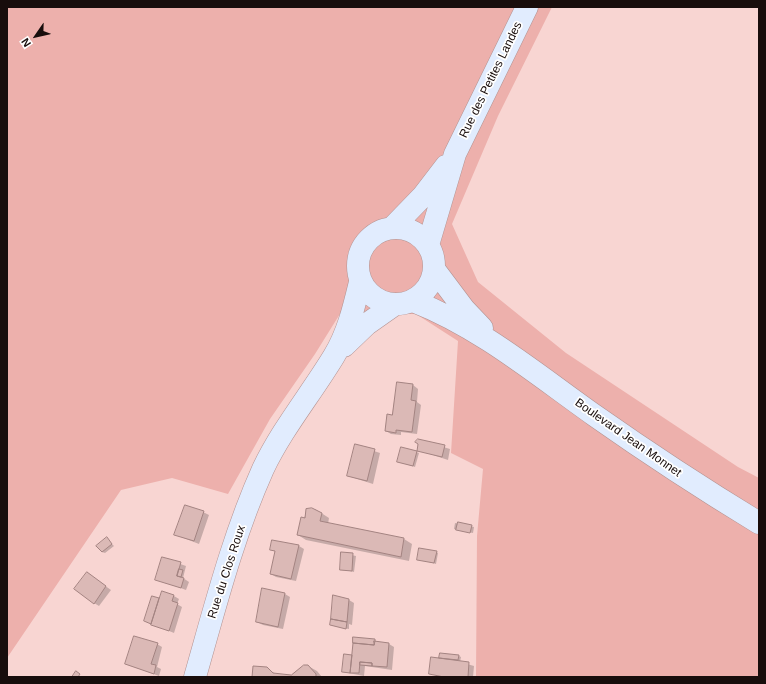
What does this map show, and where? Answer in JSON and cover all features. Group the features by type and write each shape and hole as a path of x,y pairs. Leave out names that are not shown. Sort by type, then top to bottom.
{"main road":[{"name":"Rue des Petites Landes","path":"428,245 455,154 527,7"},
{"name":"Rue des Petites Landes","path":"392,228 423,196 455,154"},
{"path":"392,228 402,228 412,231 421,237 428,245 433,258 434,269 431,282 423,293 367,324 334,355 352,317 360,282 357,264 362,247 375,234 392,228"},
{"name":"Boulevard Jean Monnet","path":"434,269 464,309 501,348"},
{"path":"360,282 374,298 403,303"},
{"name":"Boulevard Jean Monnet","path":"403,303 441,312 501,348 598,418 701,488 759,523"},
{"name":"Rue du Clos Roux","path":"195,677 231,552 263,469 295,413 334,355"}],"shaded area":[{"path":"7,7 552,7 498,116 452,224 478,282 566,353 738,467 759,478 759,677 476,677 477,536 483,469 451,453 458,341 416,314 369,314 348,301 315,354 270,419 228,494 172,478 121,490 7,658"}],"building":[{"path":"397,382 413,384 411,400 416,401 412,432 396,430 396,433 385,431 387,414 392,415"},
{"path":"418,439 445,445 442,457 417,451 418,444 415,442"},
{"path":"355,444 375,449 367,481 347,476"},
{"path":"401,447 417,451 413,466 397,462"},
{"path":"185,505 204,511 194,541 174,535"},
{"path":"312,508 322,513 320,521 404,538 401,557 297,535 301,517 305,518 306,509"},
{"path":"458,522 472,525 470,533 456,530"},
{"path":"107,537 112,544 102,552 96,546"},
{"path":"272,540 299,545 291,579 270,574 275,551 270,550"},
{"path":"419,548 437,551 434,563 417,560"},
{"path":"341,552 353,553 352,571 340,570"},
{"path":"162,557 181,562 177,576 184,578 181,588 155,580"},
{"path":"179,569 183,570 181,577 177,576"},
{"path":"87,572 106,586 94,604 74,589"},
{"path":"262,588 285,593 278,627 256,622"},
{"path":"162,591 174,595 172,601 178,603 169,631 151,625"},
{"path":"333,595 349,599 347,622 331,619"},
{"path":"152,596 159,598 151,624 144,621"},
{"path":"331,619 347,622 346,629 330,625"},
{"path":"134,636 158,643 151,664 156,665 154,674 125,664"},
{"path":"353,637 375,639 374,645 353,643"},
{"path":"374,641 389,643 387,667 372,666 372,663 360,662 359,673 350,673 353,643 374,645"},
{"path":"440,653 459,655 458,660 439,658"},
{"path":"344,654 352,655 350,673 342,672"},
{"path":"431,657 469,662 468,677 444,677 429,674"},
{"path":"360,662 372,663 372,666 360,665"},
{"path":"304,665 308,665 316,674 316,677 252,677 253,666 267,667 273,673 291,675"},
{"path":"76,671 80,674 78,677 72,677"}]}
